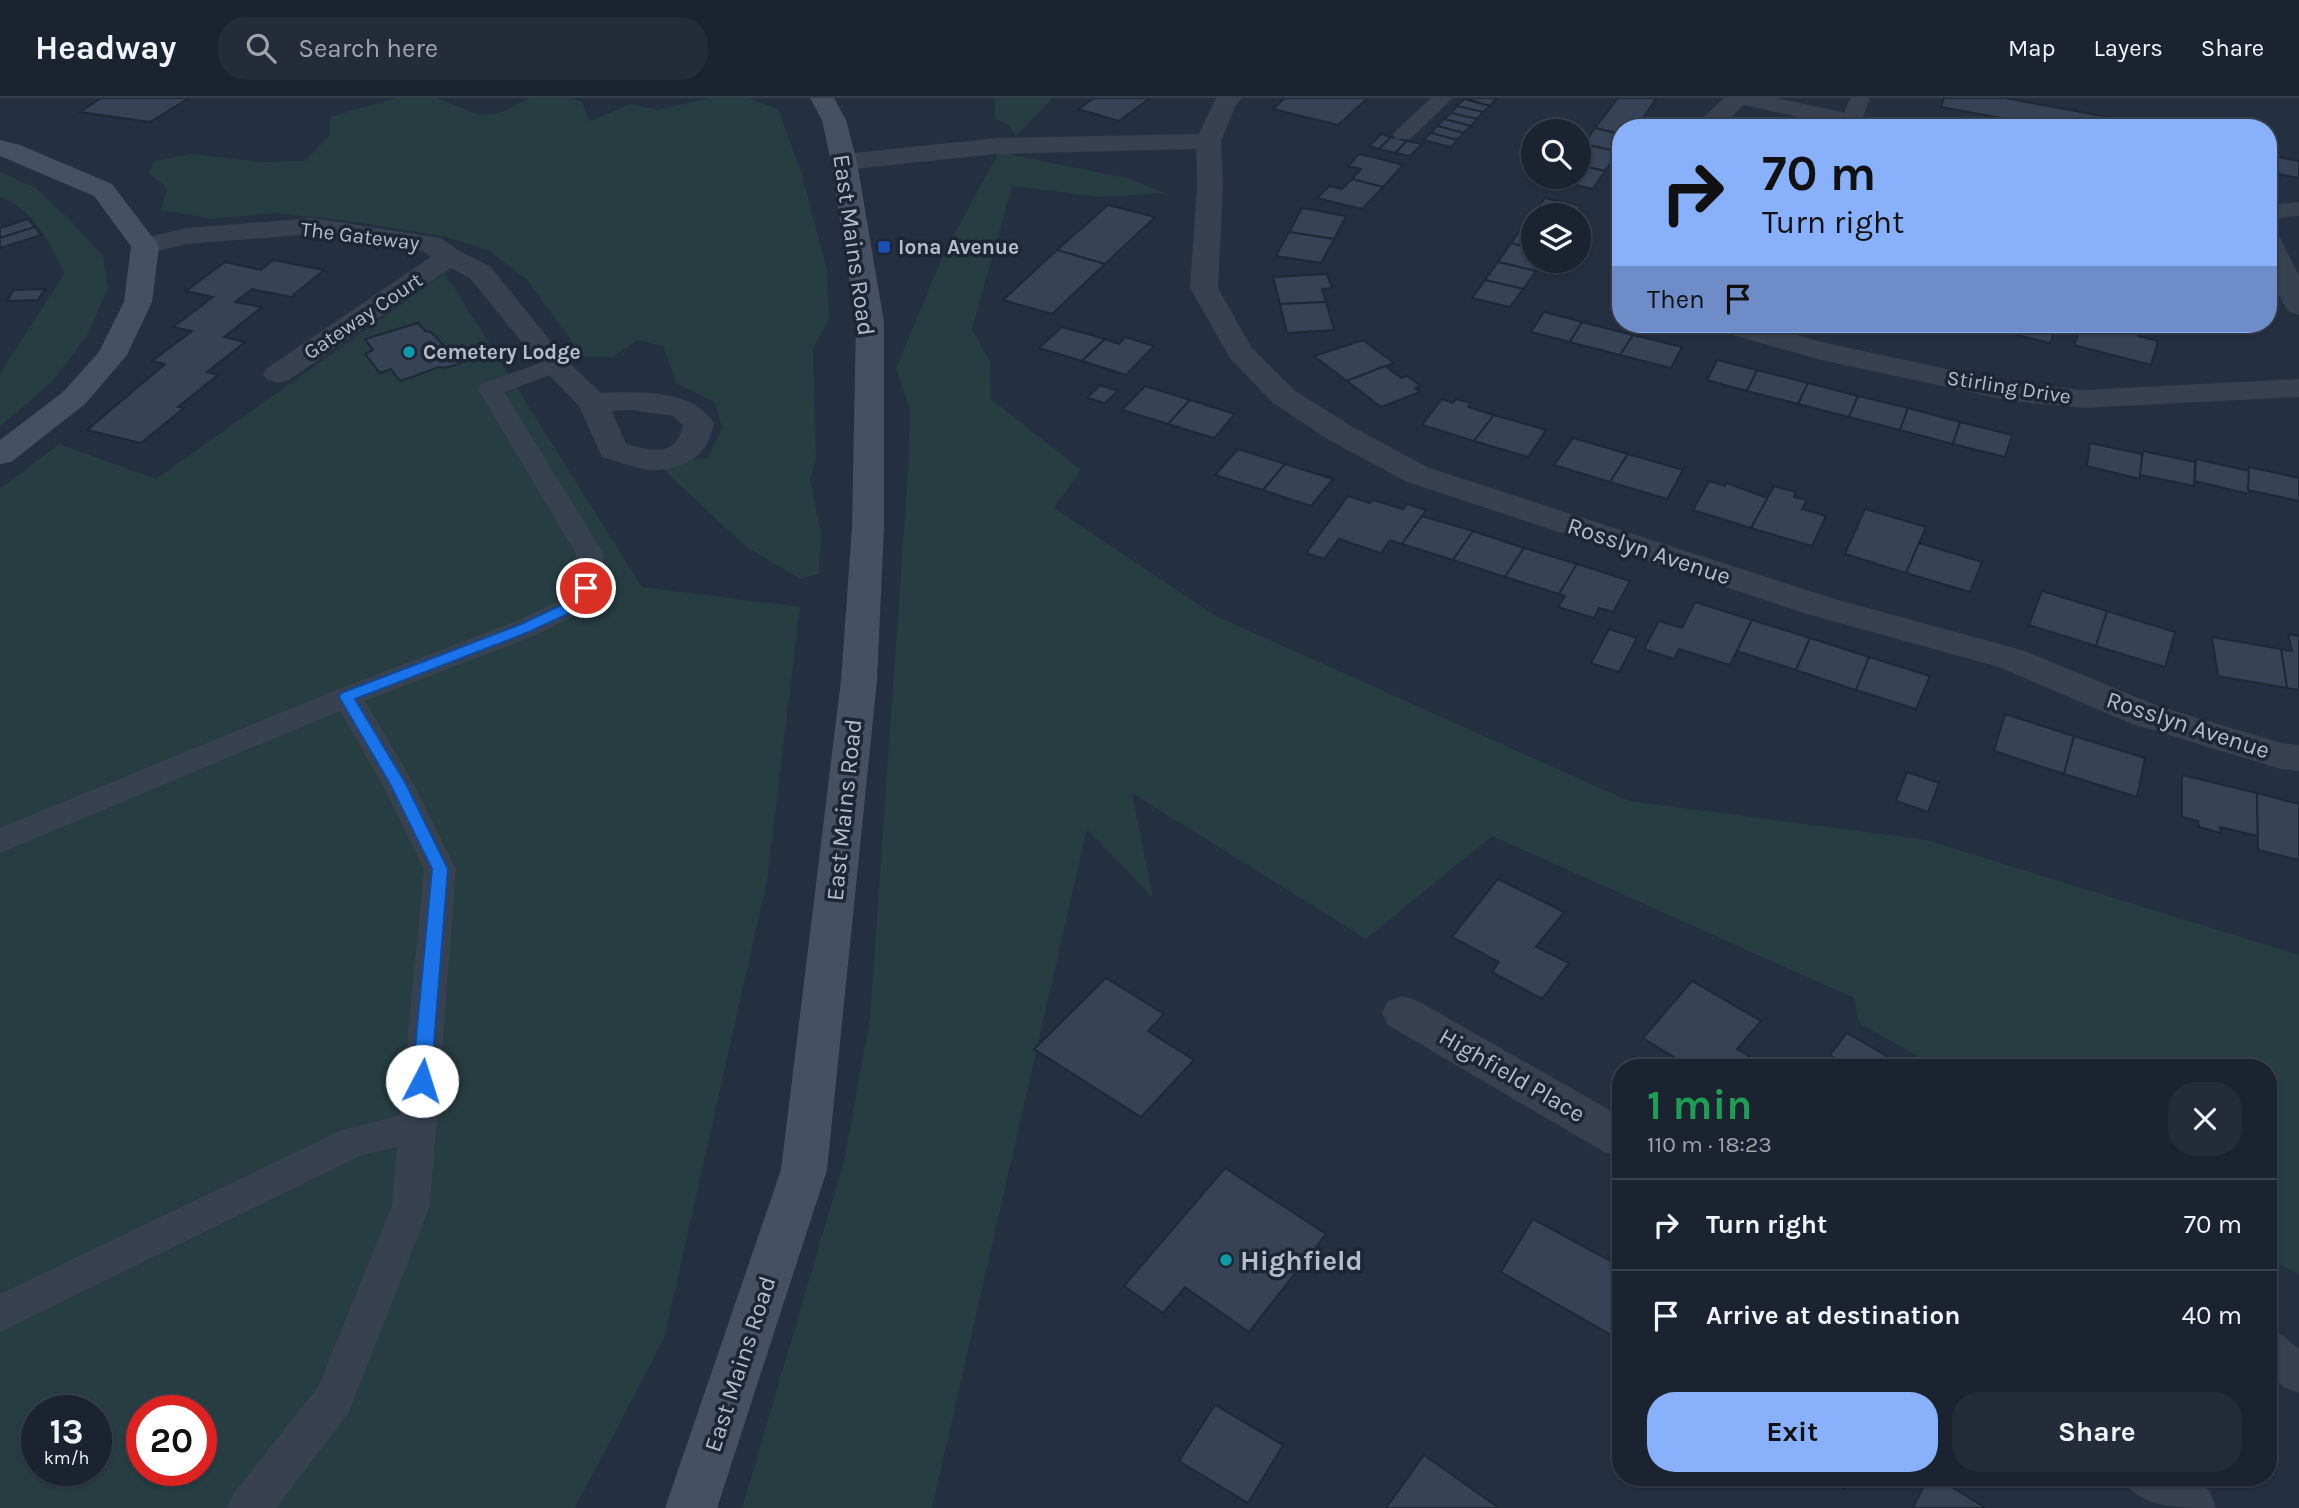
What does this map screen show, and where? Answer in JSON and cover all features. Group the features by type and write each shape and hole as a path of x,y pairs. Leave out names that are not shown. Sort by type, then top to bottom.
{"main road":[{"name":"East Mains Road","path":"691,1508 804,1170 859,680 868,527 870,321 844,162 834,120 822,98"},
{"path":"0,148 103,190 145,246 138,302 111,355 74,398 0,455"}],"street":[{"path":"844,162 997,146 1208,141 1224,104 1230,98"},
{"path":"1714,119 1738,98"},
{"path":"1743,98 1838,119"},
{"name":"Rosslyn Avenue","path":"1208,141 1210,186 1204,288 1240,352 1283,396 1340,433 1418,475 1819,606 2012,659 2145,715 2281,756 2299,758"},
{"name":"The Gateway","path":"145,246 187,236 312,226 431,244 449,257 480,272 555,365 593,403"},
{"name":"Gateway Court","path":"278,374 449,257"},
{"path":"2277,259 2299,306"},
{"name":"Stirling Drive","path":"1757,333 1821,351 2024,393 2083,399 2299,388"},
{"name":"Highfield Place","path":"1403,1013 1612,1133"},
{"path":"2159,1486 2190,1508"}],"lane":[{"path":"1403,135 1443,98"},
{"path":"1852,119 1860,98"},
{"path":"2277,211 2299,209"},
{"path":"0,841 346,697 524,629 569,607 586,588 590,554 490,389 555,365"},
{"path":"249,1508 333,1400 411,1206 440,869 398,784 346,697"},
{"path":"0,1314 355,1141 418,1127"},
{"path":"2277,1356 2299,1374"}],"green space":[{"path":"396,98 437,98 479,115 500,113 529,98 570,98 582,102 590,121 630,104 658,110 709,98 749,98 778,109 801,171 827,270 829,319 813,348 816,459 810,479 821,534 819,574 800,579 745,546 654,461 708,458 722,428 715,402 677,384 663,346 638,340 612,357 583,357 527,280 490,251 447,237 356,222 276,213 213,219 161,210 167,188 149,173 154,161 190,154 264,162 305,161 330,135 330,117"},
{"path":"995,98 1053,98 1016,136 1009,125 995,119"},
{"path":"999,152 1131,179 1164,193 1100,197 1012,186 972,329 990,362 991,399 1081,470 1054,508 1214,615 1629,801 1926,840 2299,955 2299,1275 2277,1262 2277,1059 1923,1059 1859,1023 1854,998 1492,836 1366,939 1132,793 1153,898 1087,829 932,1508 742,1508 844,1161 870,1018 908,472 910,410 896,368 944,253"},
{"path":"0,172 36,188 70,220 103,256 108,288 87,336 51,383 0,426 0,374 64,274 47,239 32,219 23,210 0,197"},
{"path":"445,273 642,587 800,607 767,881 664,1339 575,1508 0,1508 0,489 59,444 156,479"}],"building":[{"path":"101,98 189,98 150,122 80,112"},
{"path":"1094,98 1150,98 1119,121 1078,109"},
{"path":"1285,98 1368,98 1338,125 1273,109"},
{"path":"1465,98 1491,98 1496,99 1490,106"},
{"path":"1618,98 1656,99 1642,119 1612,119 1612,132 1595,128"},
{"path":"1944,98 2005,98 2118,119 2007,119 1941,107"},
{"path":"1464,99 1490,106 1483,112 1457,106"},
{"path":"1457,106 1483,112 1477,119 1451,113"},
{"path":"1451,113 1477,119 1471,126 1444,119"},
{"path":"1444,119 1471,126 1464,133 1437,126"},
{"path":"1437,126 1464,133 1457,140 1431,133"},
{"path":"1595,128 1612,132 1612,150 1591,146 1591,134"},
{"path":"1431,133 1457,140 1451,147 1423,140"},
{"path":"1381,134 1391,137 1379,149 1369,146"},
{"path":"1391,137 1407,141 1395,153 1379,149"},
{"path":"1407,141 1422,144 1410,156 1395,153"},
{"path":"1591,146 1612,150 1612,162 1605,171 1591,168"},
{"path":"1359,154 1403,165 1383,187 1352,179 1361,169 1348,166"},
{"path":"2277,157 2299,161 2299,178 2277,174"},
{"path":"1591,168 1605,171 1593,189"},
{"path":"1352,179 1383,187 1362,209 1317,198 1329,186 1342,189"},
{"path":"1545,198 1568,203 1541,203"},
{"path":"1108,205 1155,217 1105,264 1057,250"},
{"path":"1302,208 1346,216 1334,239 1289,232"},
{"path":"28,219 35,227 0,238 0,228"},
{"path":"35,227 41,235 0,248 0,238"},
{"path":"1521,230 1521,246 1511,243"},
{"path":"1289,232 1334,239 1321,263 1276,256"},
{"path":"1511,243 1521,246 1521,267 1498,262"},
{"path":"1057,250 1105,264 1052,314 1003,300"},
{"path":"273,260 324,270 291,297 252,289 235,302 262,307 224,337 245,342 207,372 218,375 178,407 184,408 141,443 87,430 165,364 152,361 192,331 173,327 213,297 186,291 225,262 261,270"},
{"path":"1498,262 1521,267 1521,273 1535,273 1523,289 1485,280"},
{"path":"1327,274 1332,288 1322,289 1326,302 1280,304 1273,277"},
{"path":"1485,280 1523,289 1510,307 1472,298"},
{"path":"45,289 38,300 7,301 14,290"},
{"path":"1326,302 1334,330 1287,333 1280,304"},
{"path":"1544,312 1582,322 1570,342 1531,332"},
{"path":"1582,322 1612,330 1612,333 1633,335 1620,355 1570,342"},
{"name":"Cemetery Lodge","path":"418,323 450,352 462,354 461,363 439,367 400,381 391,369 380,373 365,354 373,350 365,339"},
{"path":"1062,327 1105,339 1082,361 1039,348"},
{"path":"2009,333 2054,333 2050,343"},
{"path":"2079,333 2139,333 2138,336 2158,341 2151,365 2074,345"},
{"path":"1633,335 1682,347 1671,368 1620,355"},
{"path":"1125,337 1154,346 1126,375 1082,361 1105,339 1119,344"},
{"path":"1363,340 1394,363 1347,381 1314,356"},
{"path":"1717,360 1757,370 1747,391 1707,380"},
{"path":"1385,366 1401,378 1407,376 1421,386 1415,388 1420,392 1381,407 1347,381"},
{"path":"1757,370 1808,383 1798,404 1747,391"},
{"path":"1808,383 1858,396 1849,417 1798,404"},
{"path":"1100,385 1118,391 1105,403 1087,398"},
{"path":"1145,386 1190,400 1168,424 1122,410"},
{"path":"1858,396 1908,408 1900,430 1849,417"},
{"path":"1442,399 1453,403 1456,399 1471,403 1468,407 1494,415 1474,441 1422,425"},
{"path":"1190,400 1235,414 1214,438 1168,424"},
{"path":"1908,408 1960,422 1953,444 1900,430"},
{"path":"1494,415 1546,430 1528,457 1474,441"},
{"path":"1960,422 2012,435 2005,457 1953,444"},
{"path":"1573,438 1628,454 1610,482 1554,465"},
{"path":"2090,443 2142,454 2140,479 2087,466"},
{"path":"1238,449 1285,464 1263,490 1215,475"},
{"path":"2143,451 2195,462 2194,486 2140,475"},
{"path":"1628,454 1683,470 1667,499 1610,482"},
{"path":"2196,459 2249,471 2249,494 2195,481"},
{"path":"1285,464 1333,479 1311,506 1263,490"},
{"path":"2249,467 2299,478 2299,501 2248,490"},
{"path":"1709,481 1725,486 1726,483 1768,498 1751,528 1693,510"},
{"path":"1774,486 1796,492 1794,497 1807,500 1802,509 1826,516 1812,546 1751,528"},
{"path":"1348,496 1403,509 1407,504 1426,510 1402,544 1390,540 1381,553 1339,539 1324,559 1306,553"},
{"path":"1865,509 1926,527 1906,573 1845,554"},
{"path":"1422,516 1473,531 1453,560 1402,544"},
{"path":"1473,531 1524,548 1505,577 1453,560"},
{"path":"1919,543 1982,562 1970,592 1906,573"},
{"path":"1524,548 1577,564 1559,594 1505,577"},
{"path":"1577,564 1630,581 1613,612 1599,608 1594,618 1558,607 1565,596 1559,594"},
{"path":"2042,591 2107,611 2096,646 2029,625"},
{"path":"1695,602 1752,620 1730,665 1679,649 1674,659 1644,649 1659,621 1682,628"},
{"path":"2107,611 2175,632 2165,667 2096,646"},
{"path":"1752,620 1810,638 1796,670 1737,651"},
{"path":"1609,629 1637,638 1619,672 1591,663"},
{"path":"2288,634 2299,636 2299,690 2287,688 2281,649 2292,651"},
{"path":"2212,637 2281,649 2287,688 2218,676"},
{"path":"1810,638 1869,657 1856,690 1796,670"},
{"path":"1869,657 1930,676 1916,709 1856,690"},
{"path":"2005,714 2074,736 2064,774 1994,751"},
{"path":"2074,736 2145,758 2137,797 2064,774"},
{"path":"1907,772 1939,783 1928,812 1896,801"},
{"path":"2182,775 2257,793 2258,836 2220,827 2221,833 2199,827 2198,821 2182,817"},
{"path":"2257,793 2299,804 2299,860 2258,850"},
{"path":"1498,879 1564,912 1536,947 1569,963 1542,999 1492,972 1499,962 1452,937"},
{"path":"1106,978 1164,1014 1148,1031 1194,1060 1141,1117 1034,1049"},
{"path":"1692,981 1761,1021 1737,1049 1753,1059 1677,1059 1643,1038"},
{"path":"1847,1033 1892,1059 1837,1059 1830,1055"},
{"name":"Highfield","path":"1225,1168 1326,1234 1249,1332 1185,1287 1163,1313 1124,1286"},
{"path":"1533,1219 1612,1262 1612,1335 1501,1272"},
{"path":"1215,1405 1283,1445 1248,1503 1179,1461"},
{"path":"1424,1455 1499,1508 1386,1508"},
{"path":"1924,1486 1950,1486 1986,1508 1913,1508"}],"place":[{"name":"Iona Avenue","path":"884,247"},
{"name":"Cemetery Lodge","path":"409,352"},
{"name":"Highfield","path":"1226,1260"}],"route":[{"path":"422,1081 440,869 398,784 346,697 524,629 569,607 586,588"}]}
